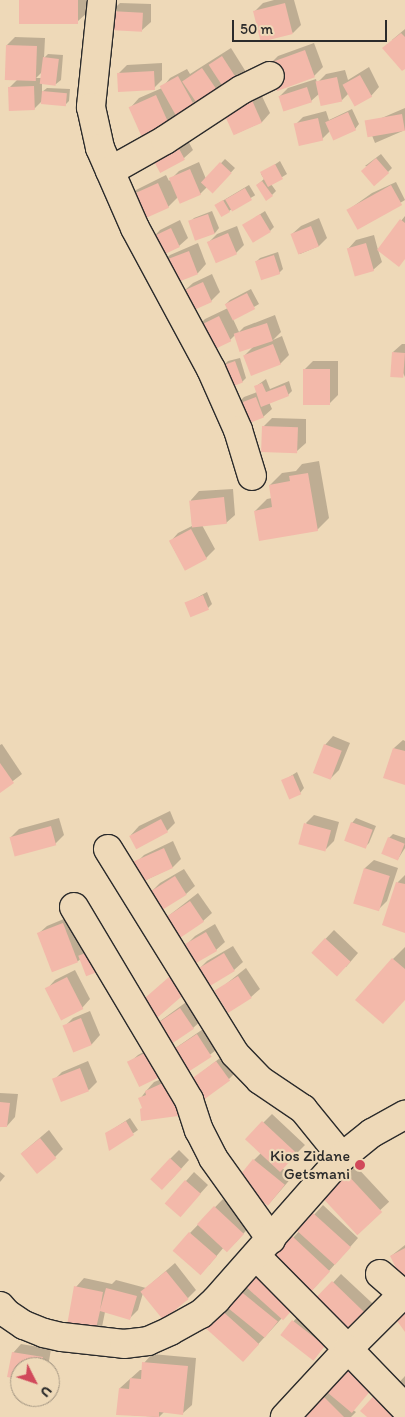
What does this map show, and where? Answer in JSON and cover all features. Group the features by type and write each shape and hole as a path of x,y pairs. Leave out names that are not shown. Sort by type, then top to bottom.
{"street":[{"path":"102,0 91,107 100,148 139,236 211,368 238,430 252,476"},
{"path":"110,171 165,140 241,90 270,76"},
{"path":"108,849 235,1054 260,1080 302,1109 342,1158"},
{"path":"74,907 189,1100 198,1130 263,1247 348,1349 405,1408"},
{"path":"0,1306 6,1313 24,1325 44,1333 124,1344 148,1341 201,1314 342,1158 372,1133 405,1115"},
{"path":"285,1417 348,1349 403,1294 380,1274"}],"building":[{"path":"19,0 78,0 78,24 19,24"},
{"path":"285,3 293,34 261,42 253,11"},
{"path":"110,11 143,13 142,32 109,30"},
{"path":"401,33 405,37 405,69 402,71 382,48"},
{"path":"6,45 37,46 36,81 5,80"},
{"path":"305,50 315,77 277,91 267,64"},
{"path":"222,56 238,81 225,90 209,65"},
{"path":"43,57 59,59 56,86 40,84"},
{"path":"202,68 219,93 199,106 182,81"},
{"path":"154,71 155,90 118,92 117,73"},
{"path":"360,75 372,97 355,107 343,85"},
{"path":"178,76 194,105 176,115 160,86"},
{"path":"337,77 342,101 321,106 315,82"},
{"path":"34,86 35,110 9,111 8,87"},
{"path":"307,87 312,102 283,111 278,96"},
{"path":"42,91 67,93 66,106 41,104"},
{"path":"156,95 170,127 143,139 129,107"},
{"path":"251,98 262,123 234,135 223,111"},
{"path":"348,112 356,130 333,140 325,122"},
{"path":"402,114 405,131 368,137 365,121"},
{"path":"318,118 323,140 299,146 294,124"},
{"path":"176,143 185,160 160,173 151,156"},
{"path":"376,158 389,173 374,186 361,171"},
{"path":"220,162 232,173 213,193 201,182"},
{"path":"275,164 283,179 268,187 260,172"},
{"path":"190,169 201,195 180,204 169,178"},
{"path":"262,181 273,196 266,201 256,185"},
{"path":"158,183 169,208 137,222 126,197"},
{"path":"391,185 402,205 358,230 346,210"},
{"path":"245,188 252,200 232,212 225,200"},
{"path":"223,200 230,212 221,217 214,205"},
{"path":"208,214 215,234 195,241 188,221"},
{"path":"260,214 271,232 253,243 242,225"},
{"path":"400,219 405,223 405,259 399,267 377,250"},
{"path":"311,226 319,247 298,254 290,234"},
{"path":"171,228 180,247 159,257 150,238"},
{"path":"228,233 237,254 216,263 207,242"},
{"path":"366,243 374,271 355,276 347,249"},
{"path":"189,251 198,274 169,285 160,262"},
{"path":"274,255 280,274 261,280 255,261"},
{"path":"203,282 212,302 192,311 183,291"},
{"path":"247,293 255,309 233,320 225,304"},
{"path":"219,316 231,341 208,353 196,327"},
{"path":"267,323 273,341 240,352 234,334"},
{"path":"273,344 281,365 251,376 243,355"},
{"path":"392,352 405,353 403,378 390,377"},
{"path":"235,361 243,383 230,387 222,366"},
{"path":"303,369 330,369 330,405 303,405"},
{"path":"262,383 266,392 285,385 289,396 261,407 254,386"},
{"path":"256,397 264,418 241,426 234,406"},
{"path":"262,426 298,427 297,453 261,452"},
{"path":"308,473 318,531 259,541 254,511 272,507 269,485 290,481 289,476"},
{"path":"224,497 227,524 192,528 189,501"},
{"path":"191,529 207,559 185,571 169,541"},
{"path":"203,595 209,610 190,617 184,602"},
{"path":"324,744 342,751 331,780 313,773"},
{"path":"393,748 405,751 405,785 383,778"},
{"path":"0,763 14,783 0,793"},
{"path":"293,775 301,794 289,799 281,780"},
{"path":"161,819 168,832 136,849 129,836"},
{"path":"351,822 373,830 366,849 344,841"},
{"path":"304,823 331,830 325,851 298,844"},
{"path":"51,826 56,845 15,856 9,837"},
{"path":"388,837 405,844 398,860 381,854"},
{"path":"164,848 173,868 142,882 133,862"},
{"path":"364,868 390,876 379,911 353,903"},
{"path":"175,876 187,895 161,911 150,892"},
{"path":"396,882 405,884 405,933 382,925"},
{"path":"190,901 204,922 179,939 165,918"},
{"path":"63,923 78,962 52,972 37,933"},
{"path":"206,932 217,951 196,963 185,944"},
{"path":"325,938 351,962 337,976 311,953"},
{"path":"96,949 104,970 86,976 78,956"},
{"path":"224,953 235,971 208,987 197,969"},
{"path":"392,958 405,969 405,1000 383,1024 355,1000"},
{"path":"238,976 252,998 228,1013 214,991"},
{"path":"67,977 83,1009 61,1020 45,988"},
{"path":"169,977 184,994 155,1019 140,1002"},
{"path":"180,1008 194,1029 165,1048 151,1028"},
{"path":"81,1018 92,1045 73,1052 62,1025"},
{"path":"197,1034 212,1057 181,1077 166,1054"},
{"path":"153,1049 165,1074 139,1087 127,1062"},
{"path":"216,1061 230,1080 200,1102 186,1083"},
{"path":"80,1068 89,1091 61,1102 52,1079"},
{"path":"165,1082 175,1104 183,1104 185,1115 141,1121 140,1109 142,1108 138,1098 146,1095 145,1091"},
{"path":"0,1102 10,1103 7,1127 0,1127"},
{"path":"126,1121 134,1135 109,1151 105,1133"},
{"path":"262,1121 297,1154 280,1172 245,1139"},
{"path":"40,1138 56,1158 37,1174 21,1154"},
{"path":"170,1158 182,1169 162,1190 150,1179"},
{"path":"253,1159 285,1185 268,1206 236,1180"},
{"path":"344,1171 382,1212 357,1235 319,1194"},
{"path":"185,1180 201,1194 181,1217 165,1203"},
{"path":"214,1206 244,1234 227,1252 197,1224"},
{"path":"313,1213 351,1247 335,1265 297,1231"},
{"path":"189,1232 217,1256 201,1275 173,1251"},
{"path":"292,1236 330,1271 305,1299 267,1263"},
{"path":"405,1248 405,1286 390,1256"},
{"path":"262,1269 299,1302 283,1320 246,1287"},
{"path":"166,1271 189,1299 163,1320 140,1292"},
{"path":"332,1281 368,1316 346,1339 310,1304"},
{"path":"74,1286 103,1292 100,1310 106,1288 137,1296 130,1320 100,1311 94,1337 66,1331"},
{"path":"239,1290 278,1321 265,1338 226,1306"},
{"path":"219,1308 259,1344 243,1362 203,1326"},
{"path":"405,1311 405,1332 395,1318"},
{"path":"292,1320 325,1346 313,1361 280,1335"},
{"path":"12,1352 43,1357 11,1357"},
{"path":"10,1362 10,1377 7,1377"},
{"path":"142,1362 188,1366 183,1415 159,1412 159,1417 116,1415 119,1388 129,1389 130,1378 141,1379"},
{"path":"339,1363 371,1390 352,1413 320,1386"},
{"path":"379,1390 405,1417 367,1417 360,1411"},
{"path":"318,1391 344,1417 293,1417"}],"place":[{"name":"Kios Zidane Getsmani","path":"360,1165"}]}
